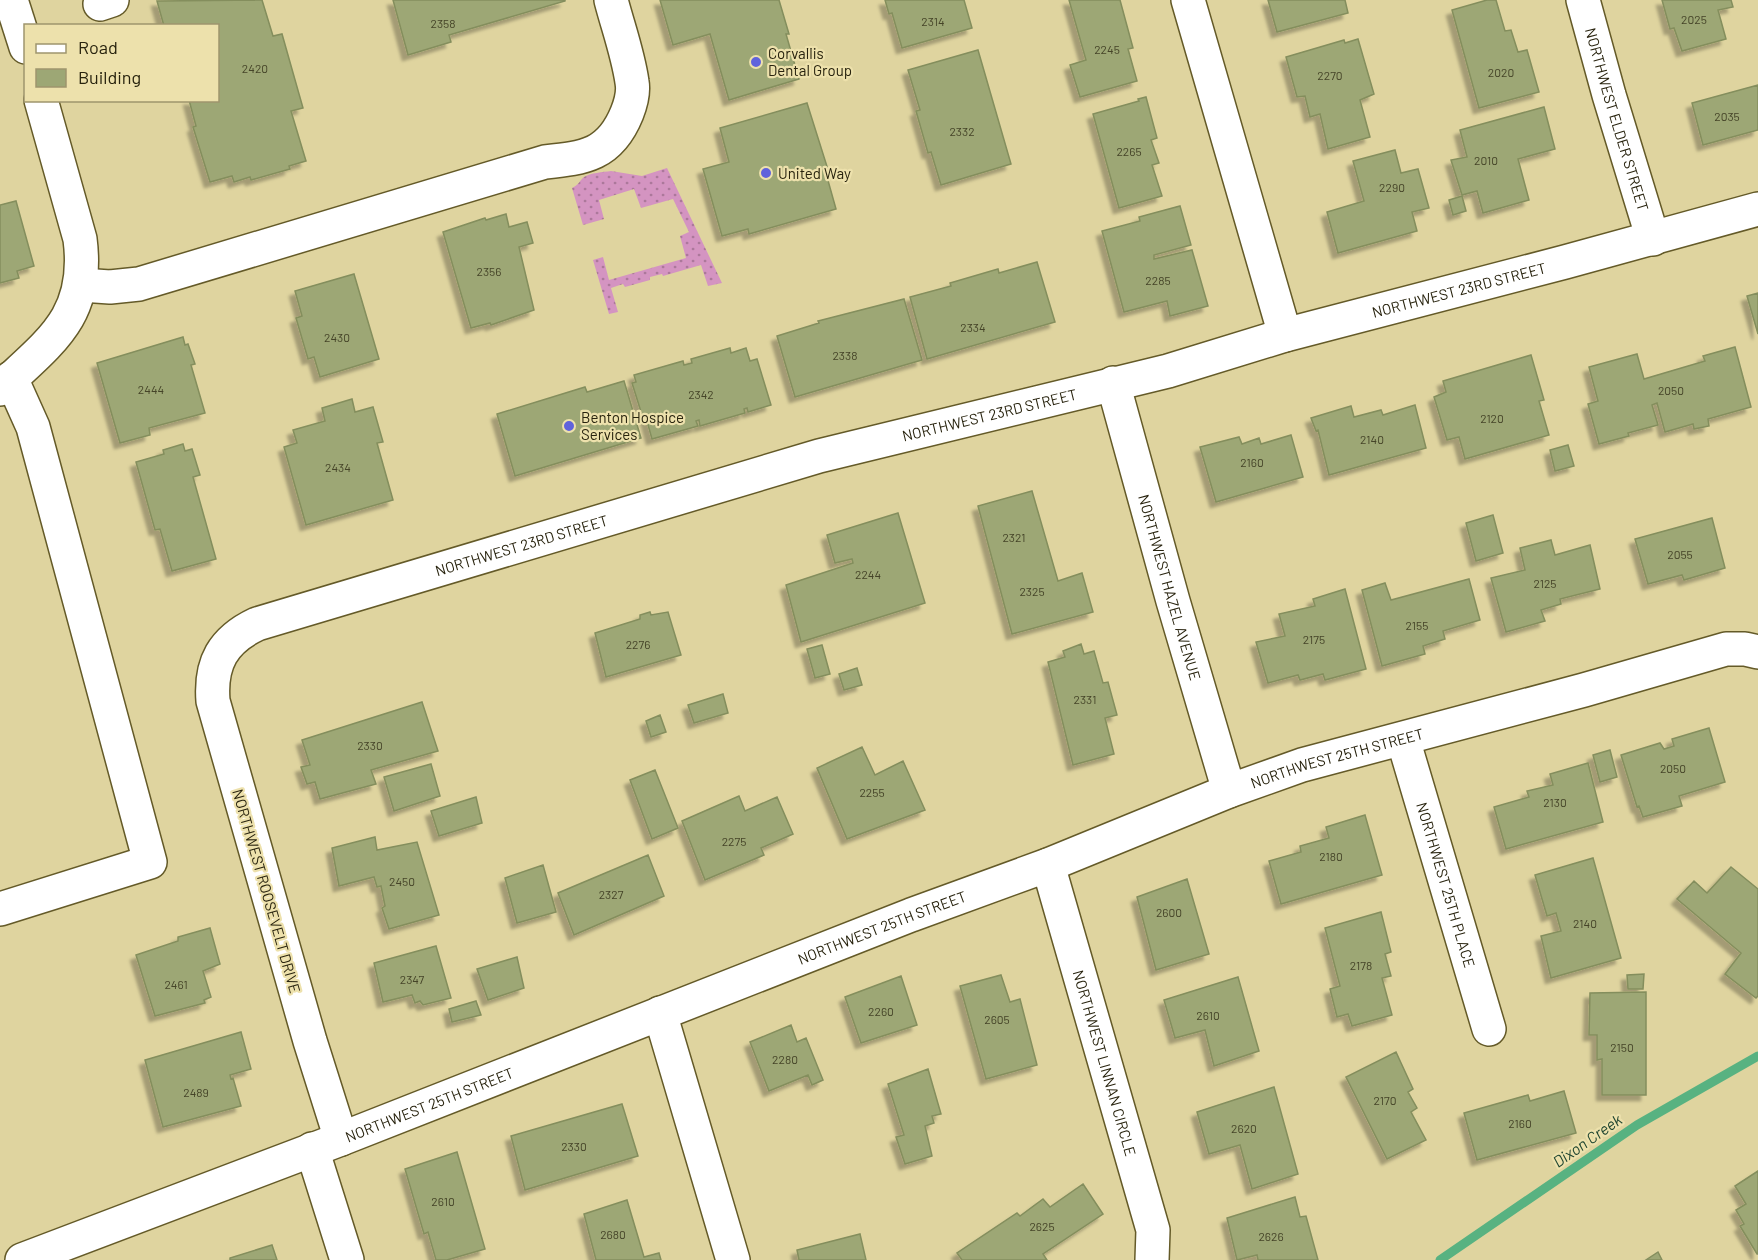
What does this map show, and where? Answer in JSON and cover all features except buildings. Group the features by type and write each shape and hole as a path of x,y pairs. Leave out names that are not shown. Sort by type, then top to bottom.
{"street":[{"path":"11,0 24,41"},
{"path":"81,285 110,287 139,284 545,162 578,159 595,152 610,141 622,127 632,102 633,84 611,0"},
{"path":"1188,0 1285,334"},
{"name":"NORTHWEST ELDER STREET","path":"1583,0 1609,95 1653,238"},
{"path":"0,909 150,862 33,428 6,384 46,347 63,327 74,309 81,285 83,261 80,238 43,102"},
{"name":"NORTHWEST 23RD STREET","path":"228,643 242,631 257,624 819,456 1168,370 1285,334 1653,238 1758,208"},
{"name":"NORTHWEST HAZEL AVENUE","path":"1113,383 1173,601 1229,791"},
{"name":"NORTHWEST ROOSEVELT DRIVE","path":"228,643 215,666 212,684 213,701 310,1041 347,1260"},
{"name":"NORTHWEST 25TH STREET","path":"22,1260 326,1144 911,915 1048,866 1229,791 1302,765 1726,649 1758,652"},
{"name":"NORTHWEST 25TH PLACE","path":"1403,739 1489,1029"},
{"name":"NORTHWEST LINNAN CIRCLE","path":"1048,866 1153,1230 1152,1260"},
{"path":"660,1013 733,1260"}],"shaded area":[{"path":"667,168 722,283 708,286 701,265 663,276 662,274 650,277 650,280 625,287 623,284 611,288 618,312 609,314 593,260 603,257 609,280 686,258 680,236 689,232 673,199 641,208 634,189 599,200 604,219 583,225 572,188 584,177 593,174 611,171 642,176"}],"waterway":[{"name":"Dixon Creek","path":"1440,1260 1637,1125 1758,1056"}],"place":[{"name":"Corvallis Dental Group","path":"756,62"},
{"name":"United Way","path":"766,173"},
{"name":"Benton Hospice Services","path":"569,426"}]}
